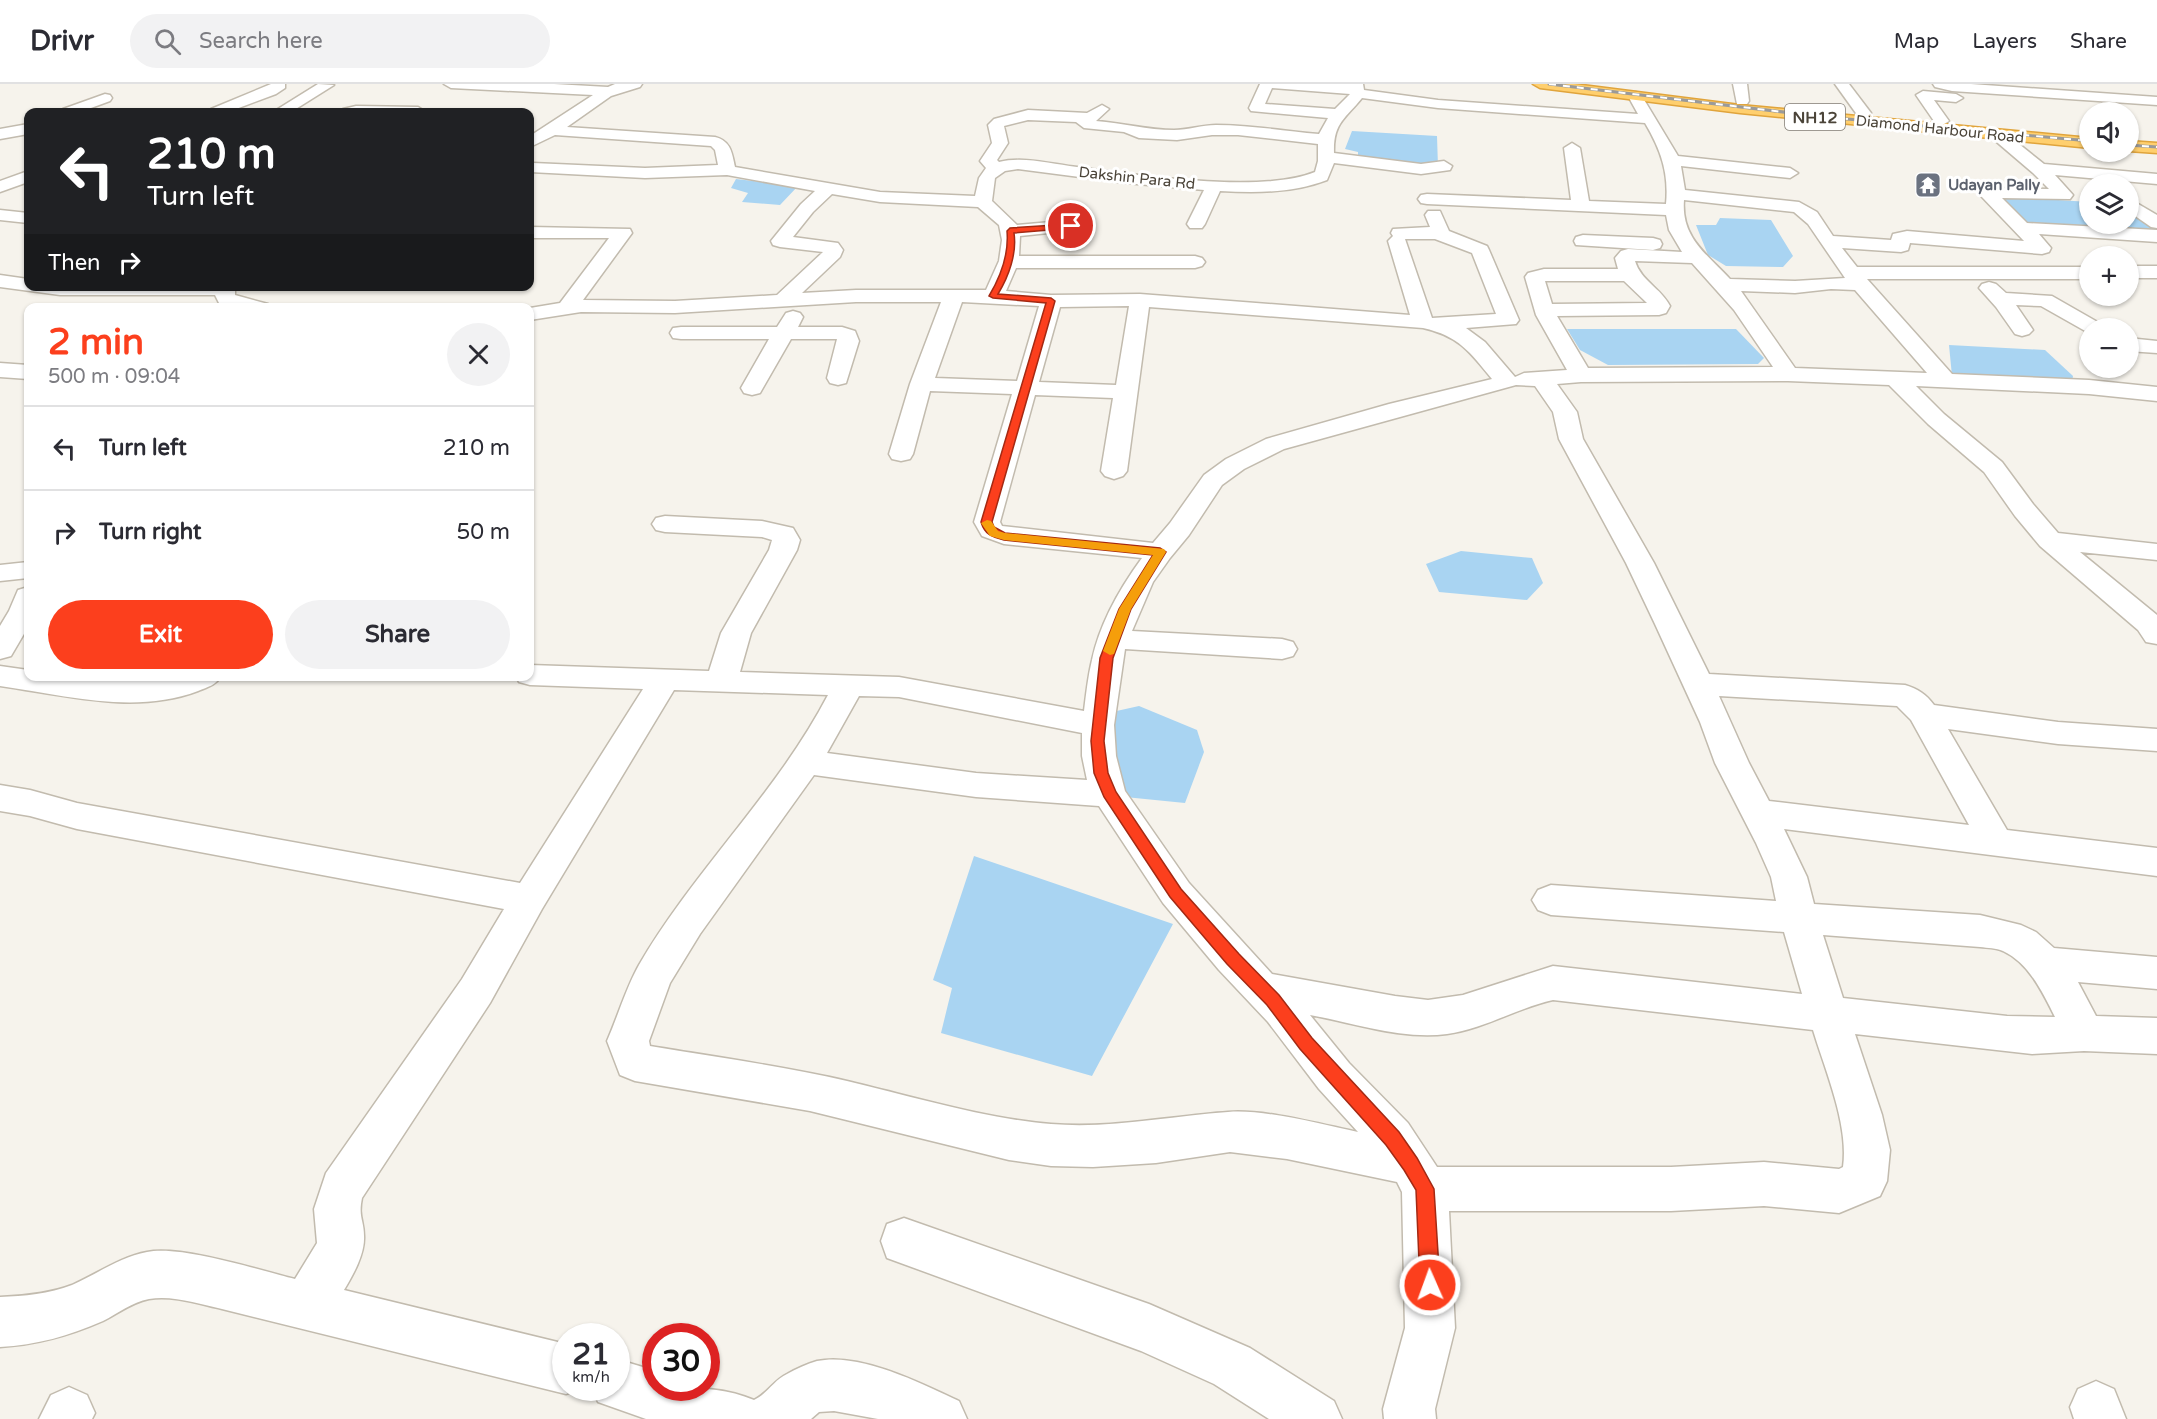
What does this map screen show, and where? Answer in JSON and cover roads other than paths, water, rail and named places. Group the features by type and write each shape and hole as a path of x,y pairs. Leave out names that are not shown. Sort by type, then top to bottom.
{"highway":[{"name":"Diamond Harbour Road","path":"1540,84 1645,90"},
{"name":"Diamond Harbour Road","path":"1594,84 1645,90 1706,102 2079,142"},
{"name":"Diamond Harbour Road","path":"1706,102 1742,101 2079,133"},
{"path":"2139,138 2157,139"},
{"path":"2139,147 2157,148"}],"street":[{"path":"226,108 278,88 278,84"},
{"path":"451,84 521,85 608,91 634,84"},
{"path":"1740,84 1742,101"},
{"path":"1842,84 1863,113"},
{"path":"1940,84 1952,87 2157,101"},
{"path":"289,108 327,86"},
{"path":"1444,166 1420,169 1256,108 1266,88 1356,92 1438,104 1648,119"},
{"path":"1645,90 1648,119 1661,135 1672,160 1676,177 1674,202 1676,225 1693,252 1725,285 1760,330 1788,374"},
{"path":"534,140 608,91"},
{"name":"Dakshin Para Rd","path":"996,167 1018,164 1145,180 1264,187 1309,182 1320,178 1324,172 1330,134 1356,92"},
{"path":"1941,121 1923,95 1958,98"},
{"path":"79,108 105,98"},
{"path":"983,202 985,182 990,171 996,167 990,164 988,159 1000,143 996,125 999,122 1028,115 1084,118 1094,116 1102,109"},
{"path":"1084,118 1084,123 1089,126 1130,128 1144,133 1188,135 1226,129 1330,134"},
{"path":"1226,119 1330,134"},
{"path":"0,134 24,130"},
{"path":"551,130 715,142 723,148 727,170"},
{"path":"1998,135 2073,196 1992,193 1990,196 2068,273"},
{"path":"1572,148 1581,205"},
{"path":"1672,160 1790,173"},
{"path":"534,168 645,173 727,170 827,190 921,201 983,202 1008,225 1012,243 1001,282 993,296"},
{"path":"1420,169 1427,199 1439,227 1438,233"},
{"path":"2039,169 2157,179"},
{"path":"542,185 538,184 539,180 554,170"},
{"path":"624,189 645,173"},
{"path":"1196,225 1207,197 1216,184"},
{"path":"752,388 785,332 794,298 833,253 834,250 831,247 780,241 807,208 827,190"},
{"path":"1427,199 1581,205 1674,202 1802,208 1818,224 1828,241 1857,278 1946,380"},
{"path":"2139,211 2157,223"},
{"path":"1010,231 1071,226 1072,212"},
{"path":"0,215 24,218"},
{"path":"2024,228 2157,236"},
{"path":"534,232 623,233 567,308"},
{"path":"534,313 567,308 675,307 794,298 954,295 1051,301 1149,301 1427,323 1509,320 1480,250 1438,233 1399,237 1427,323"},
{"path":"1901,246 1900,238 1907,237 2042,248"},
{"path":"1584,241 1693,252"},
{"path":"1828,241 1901,246 1931,273"},
{"path":"1542,301 1659,309 1660,306 1652,295 1629,274 1625,258 1628,255 1693,252"},
{"path":"1008,262 1195,262"},
{"path":"1114,471 1125,392 1149,301 1150,262"},
{"path":"2139,272 2157,272"},
{"path":"1725,285 1795,287 1857,278 1931,273 2079,273"},
{"path":"1968,273 2003,299 2010,315 2022,330"},
{"path":"1581,375 1542,301 1535,281 1538,276 1629,274"},
{"path":"0,281 24,286"},
{"path":"225,291 226,299 242,303"},
{"path":"901,454 921,384 954,295"},
{"path":"2003,299 2045,300 2079,319"},
{"path":"1051,301 1024,387 987,522 988,528 994,534 1004,536 1160,552"},
{"path":"1427,323 1450,328 1466,336 1507,382"},
{"path":"681,333 832,332 847,336 848,341 838,378"},
{"path":"2139,345 2157,347"},
{"path":"0,370 24,372"},
{"path":"1410,1419 1412,1397 1430,1328 1418,1176 1392,1138 1306,1044 1264,989 1226,952 1176,893 1109,794 1101,773 1098,725 1107,658 1125,609 1160,552 1180,529 1213,480 1245,459 1275,444 1320,430 1507,382 1581,375 1788,374 2079,387 2157,394"},
{"path":"849,685 830,722 790,786 687,924 653,977 628,1041 635,1062 810,1092 1009,1139 1041,1143 1114,1145 1230,1132 1287,1138 1418,1176 1671,1189 1764,1184 1839,1191 1864,1181 1868,1150 1860,1115 1799,919 1789,877 1732,763 1698,684 1640,563 1571,439 1565,412 1541,378"},
{"path":"1896,379 1935,419 1993,467 2024,510 2050,540 2148,623 2157,635"},
{"path":"921,384 1125,392"},
{"path":"665,524 762,529 783,534 786,540 783,550 736,633 722,680"},
{"path":"2050,540 2157,552"},
{"path":"0,573 24,570"},
{"path":"0,649 24,611"},
{"path":"1114,639 1282,649"},
{"path":"534,675 899,687 1098,725"},
{"path":"0,676 24,680"},
{"path":"305,1306 327,1274 336,1255 342,1236 337,1221 337,1205 342,1189 476,991 529,899 665,679"},
{"path":"34,681 133,692 169,690 193,681"},
{"path":"1698,684 1905,696 1916,704 1923,715 1997,844"},
{"path":"1923,715 2058,733 2157,740"},
{"path":"804,762 976,785 1109,794"},
{"path":"0,798 111,823 529,899"},
{"path":"1758,813 2157,862"},
{"path":"1551,900 1980,931 2008,936 2028,947 2044,963 2084,1032"},
{"path":"2044,963 2157,973"},
{"path":"1264,989 1419,1016 1448,1016 1485,1007 1532,987 1553,983 2007,1034 2032,1036 2084,1032 2157,1036"},
{"path":"904,1241 1149,1329 1232,1366 1288,1411"},
{"path":"0,1322 34,1321 61,1314 125,1283 150,1275 222,1285 552,1366"},
{"path":"770,1419 787,1410 802,1393 817,1387 839,1385 883,1395 941,1419"},
{"path":"630,1388 708,1413 738,1419"}],"water":[{"path":"1352,131 1437,136 1438,167 1358,160 1358,152 1345,149"},
{"path":"736,179 798,186 780,205 742,202 748,193 731,188"},
{"path":"1997,196 2079,201 2079,227 2025,224"},
{"path":"2139,216 2157,231 2139,230"},
{"path":"1720,218 1771,220 1793,256 1783,267 1726,266 1708,255 1696,225 1716,225"},
{"path":"1567,329 1736,329 1764,358 1758,364 1608,365 1580,350"},
{"path":"1949,345 2045,350 2073,376 2072,382 1952,376"},
{"path":"1461,551 1532,558 1543,583 1527,600 1439,592 1426,564"},
{"path":"1139,706 1197,730 1204,752 1185,803 1115,796 1112,712"},
{"path":"974,856 1173,924 1092,1076 941,1033 952,988 933,980"}],"railway":[{"path":"1549,84 1825,117 2079,140"},
{"path":"2139,146 2157,147"}],"place":[{"name":"Udayan Pally","path":"1928,185"}]}
